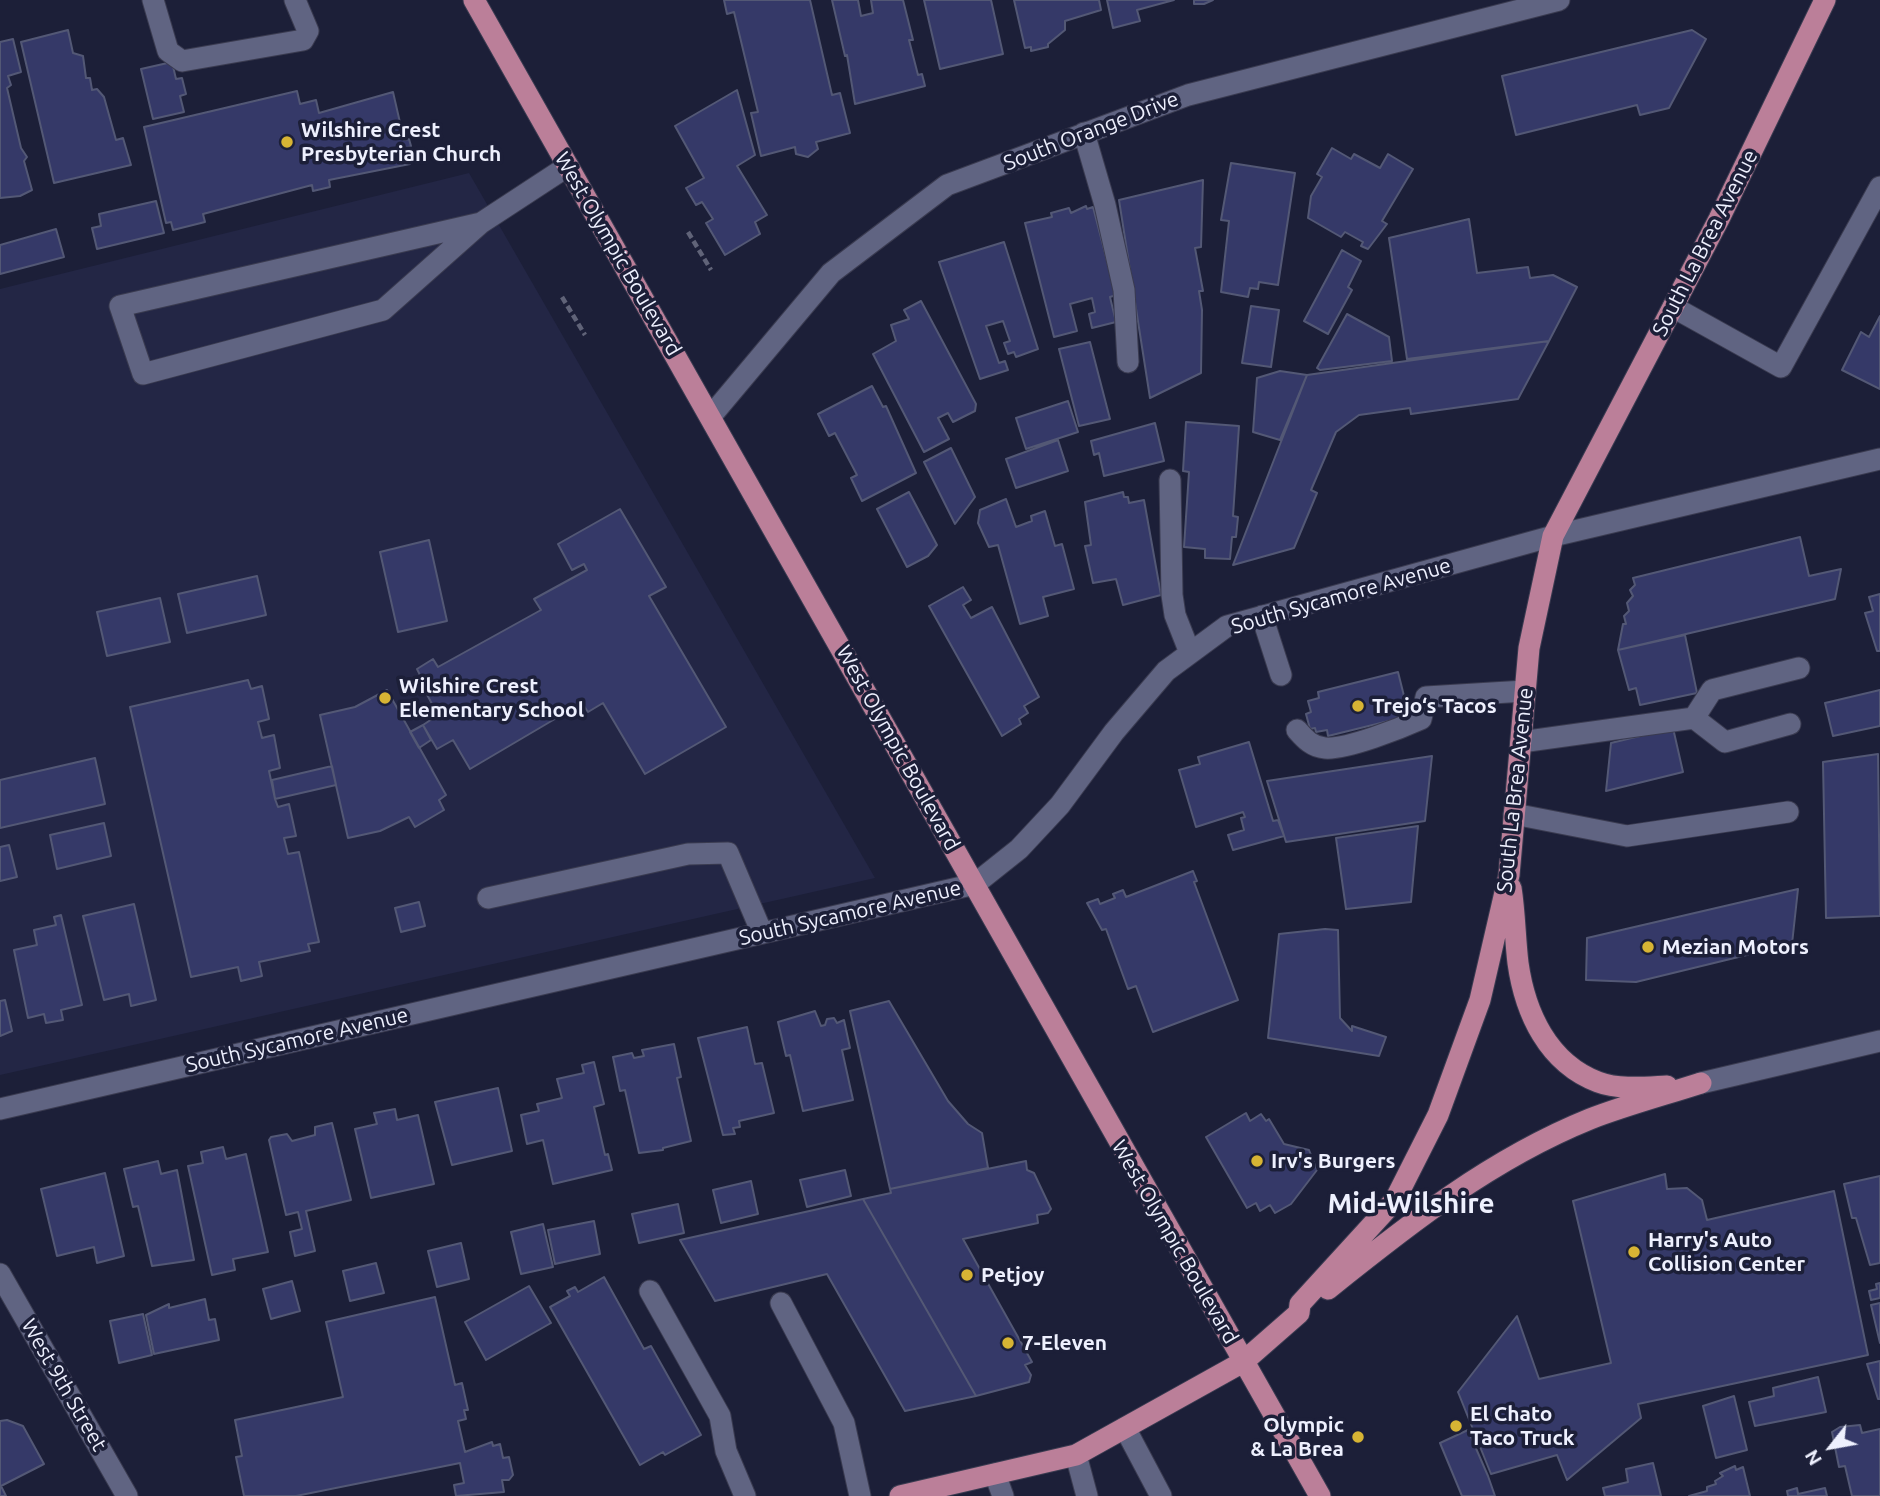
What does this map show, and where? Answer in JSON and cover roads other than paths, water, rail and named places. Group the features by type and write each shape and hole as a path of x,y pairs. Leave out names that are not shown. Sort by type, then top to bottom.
{"main road":[{"name":"West Olympic Boulevard","path":"474,0 975,884 1072,1063 1320,1496"},
{"name":"South La Brea Avenue","path":"902,1496 1076,1455 1243,1362 1299,1313 1300,1304 1395,1200 1438,1115 1480,1000 1509,875 1530,648 1553,536 1719,219 1825,0"},
{"path":"1509,875 1519,965 1528,1006 1544,1042 1574,1069 1599,1083 1637,1088 1701,1083"},
{"path":"1299,1313 1428,1209 1484,1173 1590,1119 1701,1083"}],"street":[{"path":"153,0 168,51 182,61 303,40 308,30 295,0"},
{"name":"South Orange Drive","path":"711,416 831,274 947,185 1188,95 1559,0"},
{"path":"1084,133 1105,205 1124,290 1128,362"},
{"path":"481,223 120,306 143,374 383,310 481,223 568,166"},
{"path":"1673,307 1781,367 1880,187"},
{"name":"South Sycamore Avenue","path":"0,1109 975,884 1019,849 1060,805 1114,732 1166,671 1227,626 1553,536 1880,459"},
{"path":"1170,480 1172,595 1175,615 1190,653"},
{"path":"1262,616 1281,675"},
{"path":"1694,718 1712,690 1799,668"},
{"path":"1297,730 1309,743 1326,748 1393,732 1421,719 1426,697 1525,691"},
{"path":"1521,741 1694,718 1725,742 1790,724"},
{"path":"1514,814 1627,836 1788,812"},
{"path":"488,898 688,854 728,853 762,933"},
{"path":"1701,1083 1880,1041"},
{"name":"West 9th Street","path":"0,1274 127,1496"},
{"path":"650,1291 720,1416 726,1451 745,1496"},
{"path":"781,1303 844,1423 860,1496"},
{"path":"1125,1427 1161,1496"},
{"path":"1076,1455 1087,1496"},
{"path":"995,1474 1003,1496"}],"place":[{"name":"Wilshire Crest Presbyterian Church","path":"287,142"},
{"name":"Wilshire Crest Elementary School","path":"385,698"},
{"name":"Trejo‘s Tacos","path":"1358,706"},
{"name":"Mezian Motors","path":"1648,947"},
{"name":"Irv's Burgers","path":"1257,1161"},
{"name":"Harry's Auto Collision Center","path":"1634,1252"},
{"name":"Petjoy","path":"967,1275"},
{"name":"7-Eleven","path":"1008,1343"},
{"name":"El Chato Taco Truck","path":"1456,1426"},
{"name":"Olympic & La Brea","path":"1358,1437"}],"district":[{"name":"Mid-Wilshire","path":"1411,1204"}]}
